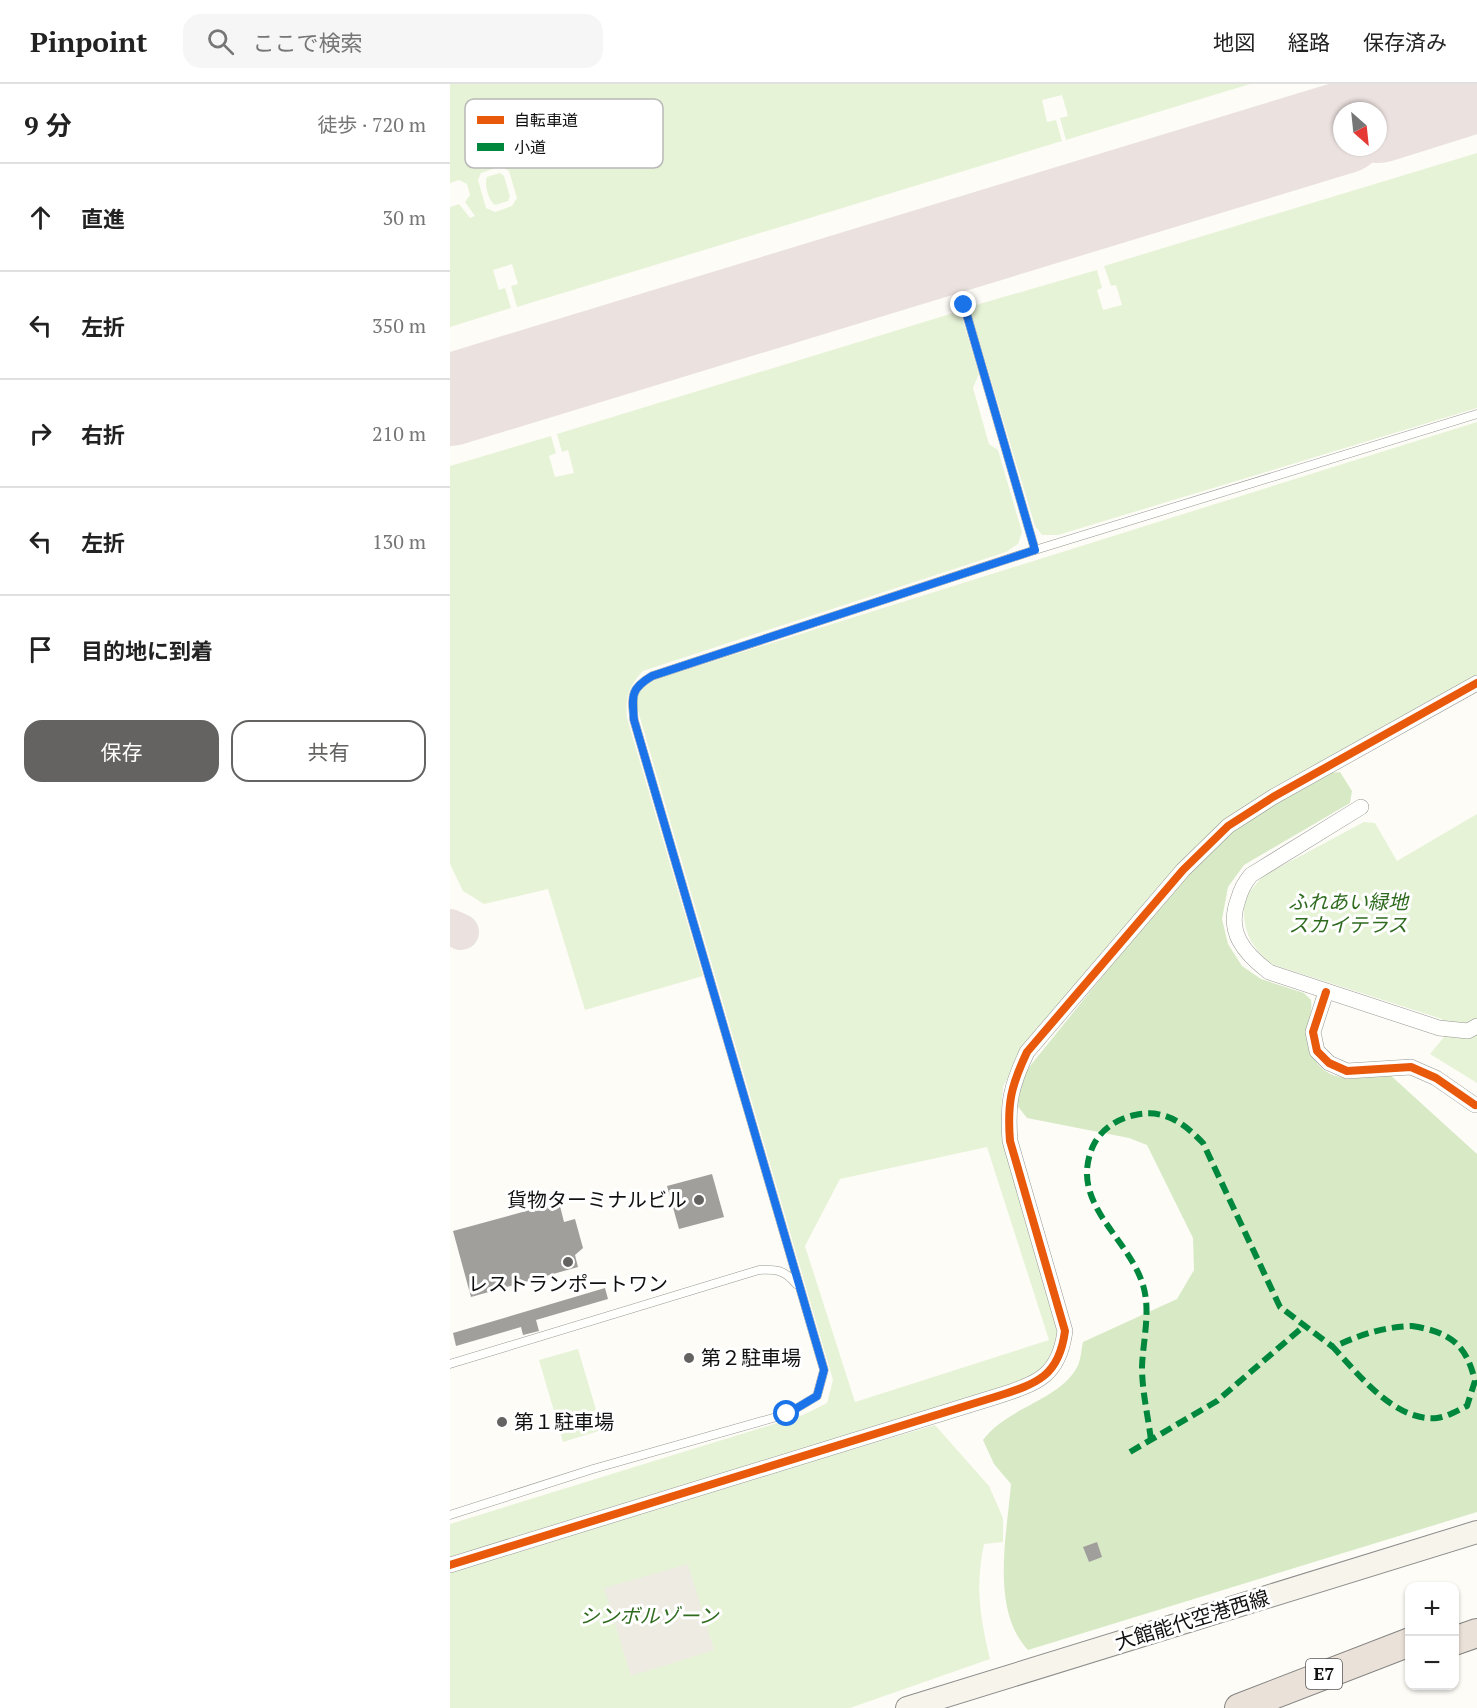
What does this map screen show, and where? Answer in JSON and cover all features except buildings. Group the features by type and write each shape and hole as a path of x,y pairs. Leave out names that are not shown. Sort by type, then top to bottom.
{"highway":[{"path":"1459,1624 1477,1617"},
{"path":"1459,1640 1477,1633"},
{"name":"E7","path":"1255,1706 1405,1644"},
{"name":"E7","path":"1255,1706 1405,1660"}],"main road":[{"name":"大館能代空港西線","path":"907,1708 1477,1532"}],"street":[{"path":"450,1565 1024,1388 1044,1376 1059,1362 1065,1331 1010,1141 1009,1101 1012,1083 1027,1052 1183,870 1228,826 1273,797 1477,683"},
{"path":"1361,807 1251,875 1243,883 1234,910 1234,932 1248,956 1269,972 1326,993 1439,1028 1468,1031 1477,1026"},
{"path":"1326,993 1313,1032 1317,1051 1329,1064 1347,1071 1411,1067 1436,1078 1475,1105"}],"lane":[{"path":"964,305 1035,550"},
{"path":"450,1515 593,1469 787,1414 817,1396 824,1370 634,720 632,696 638,684 652,676 1035,550 1477,414"},
{"path":"450,1364 759,1270 775,1269 787,1273 798,1287"}],"green space":[{"path":"450,84 1250,84 1066,140 1060,118 1068,116 1062,95 1042,100 1047,122 1056,120 1062,141 517,307 511,286 518,284 512,264 493,270 499,290 505,288 511,308 450,327 450,207 459,204 470,218 475,216 465,202 470,195 467,184 459,180 450,183"},
{"path":"1477,153 1477,408 1058,535 1042,535 1035,526 969,307 1097,270 1102,288 1097,290 1103,310 1122,305 1116,285 1111,286 1104,266"},
{"path":"500,173 504,176 510,197 508,201 495,205 486,188 486,180 487,177"},
{"path":"960,311 979,374 973,388 989,444 998,450 1022,532 1018,544 1006,552 643,671 629,692 627,718 703,976 585,1010 548,889 484,904 463,891 450,864 450,466 551,436 556,453 549,456 555,477 574,473 568,450 562,452 557,434"},
{"name":"シンボルゾーン","path":"1477,422 1477,678 1305,772 1028,1040 1003,1087 1001,1112 1006,1143 1058,1329 1050,1365 1020,1384 669,1503 935,1425 989,1486 1003,1518 1003,1542 984,1544 981,1560 979,1588 981,1615 990,1659 850,1708 450,1708 450,1524 803,1415 827,1403 833,1380 636,704 639,691 647,682","holes":["987,1147 1049,1340 855,1402 805,1246 840,1179"]},
{"path":"1340,772 1352,791 1350,803 1244,865 1228,887 1222,919 1228,944 1242,966 1261,979 1304,993 1311,1000 1308,1037 1312,1053 1318,1064 1327,1072 1349,1078 1388,1073 1477,1154 1477,1512 1028,1650 1016,1633 1005,1593 1005,1548 1011,1484 994,1464 983,1440 1005,1420 1057,1389 1067,1380 1078,1366 1083,1342 1177,1299 1194,1270 1193,1238 1147,1145 1129,1138 1027,1118 1015,1103 1022,1076 1159,906 1230,830 1329,773"},
{"name":"ふれあい緑地 スカイテラス","path":"1477,814 1477,1083 1430,1054 1444,1037 1442,1019 1271,964 1248,935 1244,920 1243,899 1263,876 1364,822 1375,823 1397,861"},
{"path":"578,1349 602,1430 563,1442 539,1360"}],"shaded area":[{"path":"688,1564 714,1650 631,1676 604,1588"}],"taxiway":[{"path":"450,927 461,932"}],"runway":[{"path":"1387,114 1477,86"},
{"path":"450,400 1333,131"}],"marked path":[{"path":"1151,1440 1142,1376 1146,1315 1143,1285 1136,1267 1094,1202 1088,1185 1087,1166 1093,1146 1100,1135 1116,1122 1146,1113 1165,1116 1181,1124 1203,1143 1280,1307 1333,1347"},
{"path":"1130,1452 1217,1401 1304,1326"},
{"path":"1412,1326 1446,1336 1461,1348 1467,1357 1475,1381 1467,1406 1437,1418 1407,1413 1392,1405 1366,1383 1333,1347 1371,1332 1412,1326"}],"cycle path":[{"path":"450,1565 998,1396 1035,1382 1044,1375 1058,1358 1065,1331 1010,1141 1011,1095 1027,1052 1183,870 1228,826 1273,797 1477,683"},
{"path":"1326,992 1313,1032 1317,1051 1329,1063 1347,1071 1411,1067 1436,1078 1475,1105"}],"place":[{"name":"貨物ターミナルビル","path":"699,1200"},
{"name":"レストランポートワン","path":"568,1262"},
{"name":"第２駐車場","path":"689,1358"},
{"name":"第１駐車場","path":"502,1422"}],"route":[{"path":"787,1414 817,1396 824,1370 634,720 632,696 638,684 652,676 1035,550 964,305"}]}
